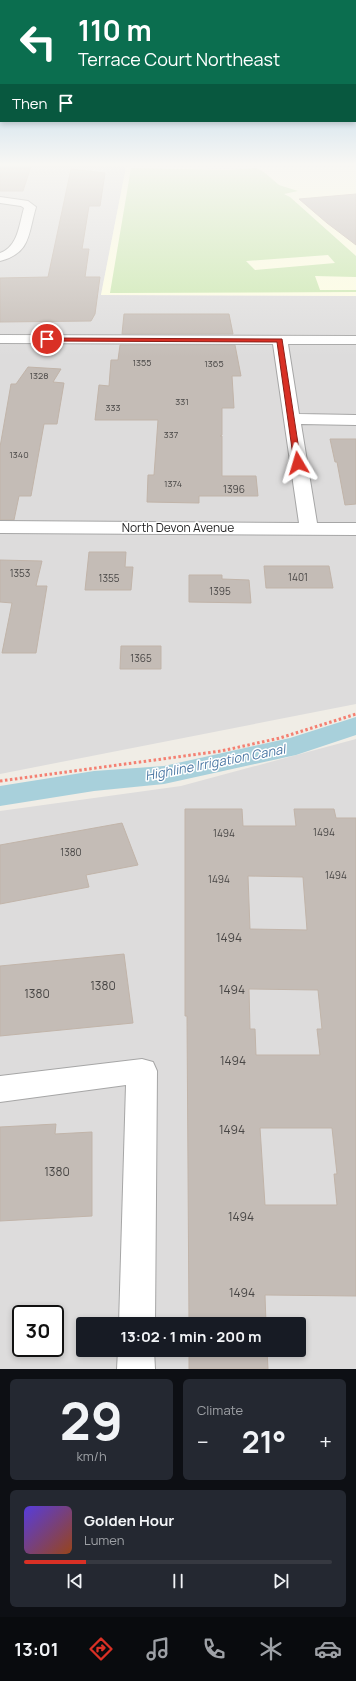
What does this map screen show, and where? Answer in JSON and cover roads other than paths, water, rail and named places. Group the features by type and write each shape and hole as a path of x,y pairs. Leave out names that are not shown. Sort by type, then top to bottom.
{"street":[{"path":"0,257 12,253 19,246 24,230"},
{"path":"0,339 356,340"},
{"path":"280,340 309,529"},
{"path":"293,419 356,420"},
{"name":"North Devon Avenue","path":"0,527 356,529"},
{"path":"0,1089 142,1071 137,1317"},
{"path":"136,1357 136,1369"}],"waterway":[{"name":"Highline Irrigation Canal","path":"0,796 94,781 164,775 296,746 356,726"}]}
